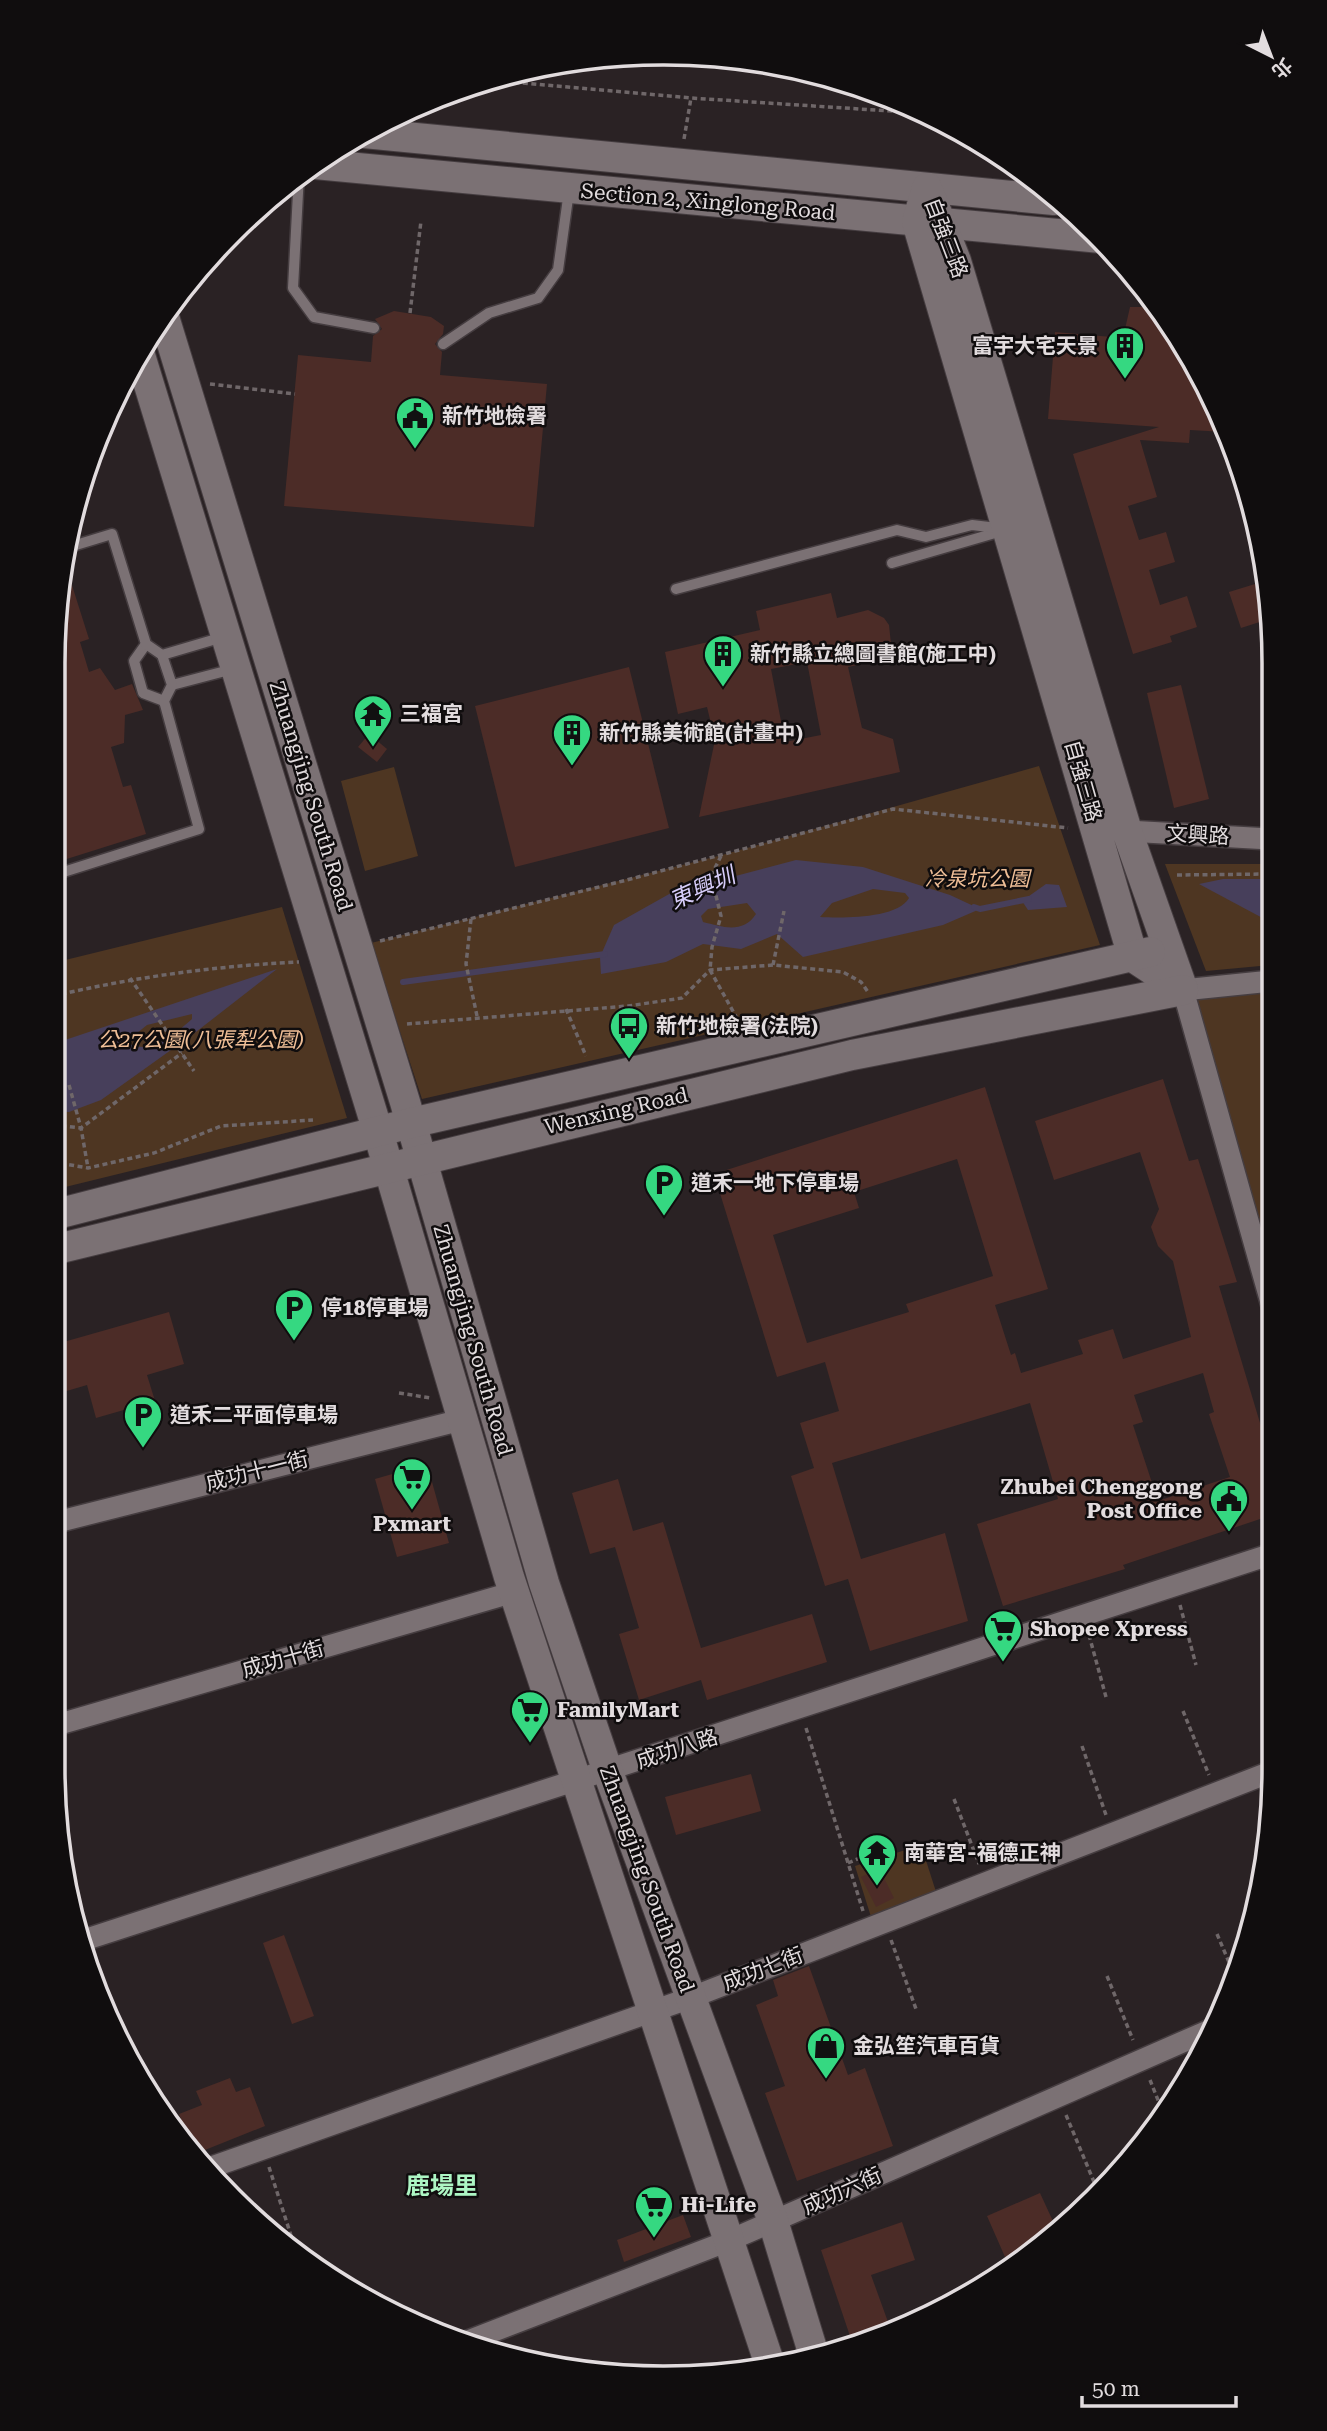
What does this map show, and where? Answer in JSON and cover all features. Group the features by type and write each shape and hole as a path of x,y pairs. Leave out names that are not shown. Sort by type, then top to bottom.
{"street":[{"name":"Section 2, Xinglong Road","path":"381,136 1041,199"},
{"name":"Section 2, Xinglong Road","path":"332,166 1083,236"},
{"name":"自強三路","path":"927,188 930,222 1008,529 1112,831 1167,948 1183,990 1262,1256"},
{"name":"自強三路","path":"930,222 1112,831 1133,957"},
{"name":"Zhuangjing South Road","path":"168,329 411,1124 542,1575 608,1772 773,2221 812,2348"},
{"name":"Zhuangjing South Road","path":"143,368 378,1132 514,1592 767,2357"},
{"name":"文興路","path":"1112,831 1262,839"},
{"name":"Wenxing Road","path":"65,1212 411,1124 1167,948"},
{"path":"1133,957 1183,990 1262,982"},
{"name":"Wenxing Road","path":"65,1247 387,1166 852,1055 1183,990"},
{"name":"成功十一街","path":"65,1519 461,1420"},
{"name":"成功八路","path":"90,1938 1262,1557"},
{"name":"成功十街","path":"65,1722 514,1592"},
{"name":"成功七街","path":"216,2165 690,1997 1262,1776"},
{"name":"成功六街","path":"479,2337 728,2241 1199,2036"}],"lane":[{"path":"443,344 489,313 538,298 558,270 569,188"},
{"path":"298,189 293,288 314,317 374,328"},
{"path":"676,589 897,530 926,537 972,525 1008,529"},
{"path":"892,563 1008,529"},
{"path":"65,872 199,829 164,701 172,685 162,655 146,644 112,534 77,545"},
{"path":"162,655 226,636"},
{"path":"146,644 134,661 144,693 164,701"},
{"path":"172,685 235,668"}],"path":[{"path":"519,83 896,111"},
{"path":"684,144 691,97"},
{"path":"410,313 421,221"},
{"path":"204,383 295,394"},
{"path":"371,943 893,809 1112,831"},
{"path":"722,855 711,876 721,916 712,947 710,970 741,1026"},
{"path":"1177,875 1262,874"},
{"path":"773,965 784,911"},
{"path":"471,919 466,964 477,1016"},
{"path":"65,993 130,978 223,965 299,962"},
{"path":"398,1025 477,1016 628,1006 682,998 710,970 773,965 843,972 860,982 871,997"},
{"path":"130,978 194,1071"},
{"path":"566,1009 589,1061"},
{"path":"65,1126 81,1128 182,1053"},
{"path":"69,1085 81,1128 88,1168"},
{"path":"65,1164 88,1168 153,1153 221,1126 319,1120"},
{"path":"399,1393 438,1399"},
{"path":"1175,1586 1196,1665"},
{"path":"1083,1616 1106,1697"},
{"path":"801,1709 848,1863 916,2009"},
{"path":"1183,1711 1216,1794"},
{"path":"1082,1746 1112,1834"},
{"path":"954,1799 986,1883"},
{"path":"848,1863 884,1848"},
{"path":"1217,1934 1229,1963"},
{"path":"1107,1976 1159,2103"},
{"path":"1059,2097 1094,2183"},
{"path":"262,2149 291,2236"}],"green space":[{"name":"冷泉坑公園","path":"1039,766 1100,945 422,1099 371,943 722,855"},
{"path":"394,767 418,856 365,871 341,781"},
{"path":"1165,864 1262,864 1262,966 1206,971"},
{"name":"公27公園(八張犁公園)","path":"282,907 347,1118 65,1187 65,960"},
{"path":"1262,982 1262,1243 1183,990"},
{"path":"921,1845 938,1898 872,1920 855,1866"}],"water":[{"path":"796,860 863,867 950,895 980,909 943,925 803,957 777,934 741,949 703,944 666,962 601,974 600,957 614,925 671,893","holes":["873,889 905,893 909,898 903,905 881,914 820,917 832,903","747,903 756,914 739,927 703,922 701,916 708,909"]},
{"path":"1223,879 1262,879 1262,918 1199,884"},
{"path":"1046,884 1059,885 1067,907 1028,910 1022,901"},
{"path":"277,969 192,1035 101,1100 65,1112 65,1040","holes":["192,1014 192,1019 170,1037 144,1047 126,1042 147,1025"]}],"building":[{"path":"1130,307 1144,307 1182,364 1216,431 1190,430 1189,443 1140,440 1157,497 1128,506 1139,540 1166,532 1175,562 1149,570 1160,605 1187,596 1197,627 1170,636 1172,642 1133,654 1073,454 1159,427 1048,419 1055,332 1123,338"},
{"name":"新竹地檢署","path":"394,311 431,317 444,326 443,334 435,344 442,352 440,375 547,384 534,527 284,506 298,355 371,362 373,336 382,329 375,319"},
{"path":"71,581 89,639 80,642 89,672 100,668 115,690 132,684 143,710 125,715 124,743 111,747 123,787 131,785 146,834 65,860 65,664"},
{"path":"1257,583 1261,622 1241,628 1229,592"},
{"name":"新竹縣立總圖書館(施工中)","path":"831,593 837,618 868,610 884,618 889,625 891,644 881,660 848,667 862,728 893,739 900,772 699,817 715,740 707,707 678,714 665,652 760,630 756,611","holes":["807,662 821,735 785,742 771,669"]},
{"name":"新竹縣美術館(計畫中)","path":"629,667 669,828 515,867 475,706"},
{"path":"1181,685 1209,799 1174,808 1147,693"},
{"name":"三福宮","path":"369,734 387,749 377,762 358,747"},
{"path":"1163,1079 1189,1161 1198,1159 1237,1282 1219,1286 1262,1430 1262,1518 1123,1565 1125,1569 1003,1606 977,1524 1058,1499 1030,1403 832,1463 861,1559 945,1533 968,1621 870,1651 848,1579 825,1586 791,1476 814,1468 800,1423 839,1411 825,1362 777,1377 714,1174 985,1087 1048,1289 995,1305 1011,1355 1015,1353 1021,1373 1083,1354 1078,1340 1113,1329 1123,1359 1191,1337 1173,1261 1158,1246 1151,1227 1159,1209 1140,1152 1054,1180 1035,1121","holes":["957,1159 993,1276 906,1304 909,1312 807,1343 773,1235 859,1208 854,1192","1203,1373 1214,1412 1209,1414 1230,1477 1158,1501 1133,1425 1143,1422 1134,1395"]},
{"path":"169,1312 184,1364 147,1375 155,1401 96,1418 87,1385 65,1391 65,1342"},
{"name":"Pxmart","path":"427,1464 449,1543 397,1557 375,1479"},
{"path":"618,1479 633,1531 663,1522 701,1648 812,1614 827,1662 707,1700 701,1680 639,1700 619,1634 639,1628 615,1547 590,1554 572,1493"},
{"path":"751,1774 761,1811 676,1835 665,1797"},
{"name":"南華宮-福德正神","path":"879,1868 894,1898 876,1907 861,1877"},
{"path":"284,1935 314,2016 292,2024 263,1943"},
{"name":"金弘笙汽車百貨","path":"809,1966 848,2075 865,2068 893,2146 797,2181 765,2093 785,2086 756,2005 778,1996 773,1980"},
{"path":"230,2078 236,2092 250,2087 265,2126 204,2151 184,2126 179,2114 202,2105 196,2091"},
{"path":"1040,2193 1053,2222 1028,2243 1005,2257 987,2216"},
{"name":"Hi-Life","path":"683,2215 691,2237 624,2262 617,2240"},
{"path":"902,2222 915,2260 871,2275 888,2323 850,2336 821,2250"}],"waterway":[{"name":"東興圳","path":"974,907 980,909 1029,899"},
{"name":"東興圳","path":"403,982 605,954"}],"place":[{"name":"富宇大宅天景","path":"1125,380"},
{"name":"新竹地檢署","path":"415,450"},
{"name":"新竹縣立總圖書館(施工中)","path":"723,688"},
{"name":"三福宮","path":"373,748"},
{"name":"新竹縣美術館(計畫中)","path":"572,767"},
{"name":"新竹地檢署(法院)","path":"629,1060"},
{"name":"道禾一地下停車場","path":"664,1217"},
{"name":"停18停車場","path":"294,1342"},
{"name":"道禾二平面停車場","path":"143,1449"},
{"name":"Pxmart","path":"412,1511"},
{"name":"Zhubei Chenggong Post Office","path":"1229,1533"},
{"name":"Shopee Xpress","path":"1003,1663"},
{"name":"FamilyMart","path":"530,1744"},
{"name":"南華宮-福德正神","path":"877,1887"},
{"name":"金弘笙汽車百貨","path":"826,2080"},
{"name":"Hi-Life","path":"654,2239"}],"district":[{"name":"鹿場里","path":"442,2186"}]}
